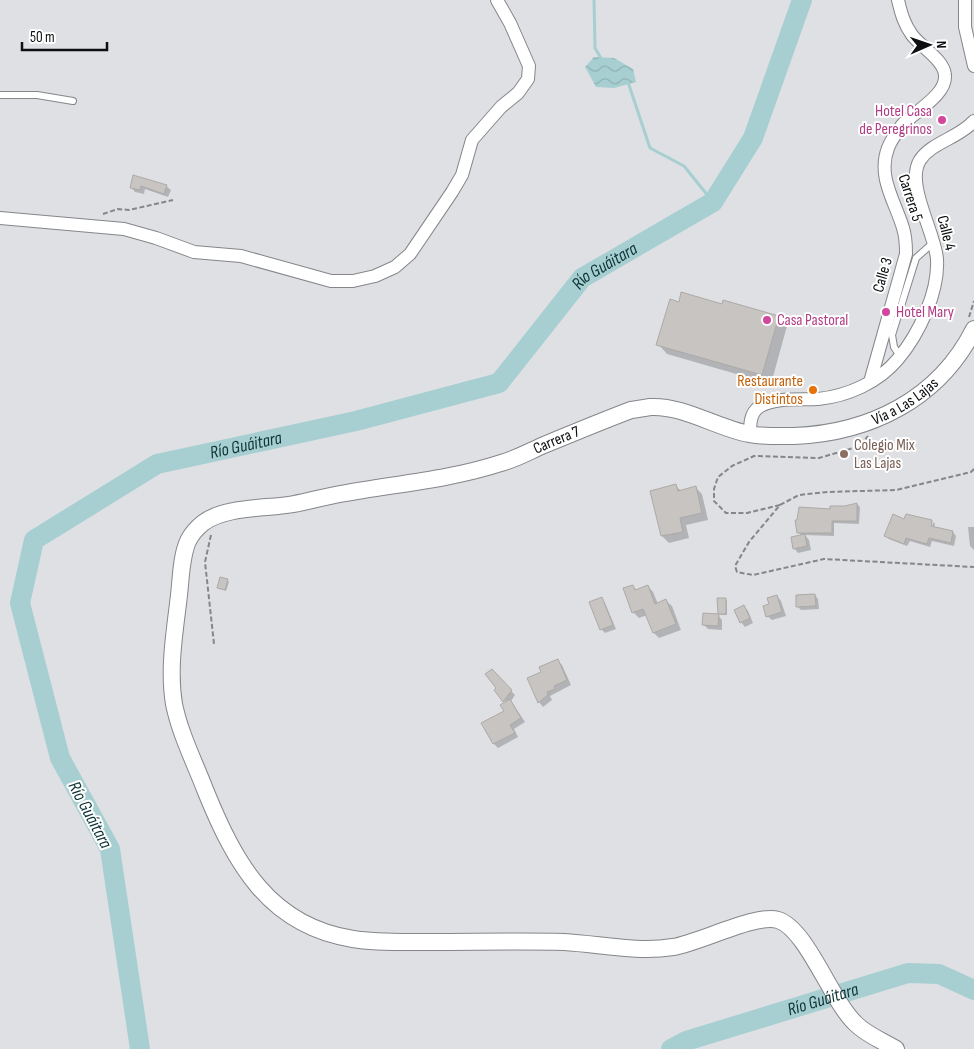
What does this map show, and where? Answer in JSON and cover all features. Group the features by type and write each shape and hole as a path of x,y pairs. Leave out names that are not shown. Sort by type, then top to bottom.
{"street":[{"path":"0,218 124,229 194,252 241,256 331,281 375,276 394,267 410,254 462,175 472,140 501,107 518,93 528,79 529,66 510,23 497,0"},
{"name":"Carrera 5","path":"898,0 903,20 911,33 920,45 942,65 946,75 940,91 902,125 888,148 885,161 885,178 905,234"},
{"path":"965,0 966,27 974,66"},
{"name":"Calle 4","path":"870,382 882,374 900,356 923,320 929,304 936,267 934,242 916,182 916,170 919,161 928,151 963,132 974,121"},
{"name":"Calle 3","path":"870,382 906,254 905,234"},
{"name":"Vía a Las Lajas","path":"750,434 776,437 818,435 855,427 883,416 909,402 934,383 952,365 967,343 971,324"},
{"path":"750,434 752,413 758,407 768,403 789,400 820,399 848,392 870,382"},
{"name":"Carrera 7","path":"216,516 450,476 503,463 631,410 651,407 671,409 731,430 750,434"},
{"path":"216,516 200,525 188,540 183,561 172,668 173,694 182,732 220,826 244,870 260,890 281,909 300,921 329,933 352,939 379,942 565,942 650,949 695,942 757,920 770,918 782,920 791,926 803,942 846,1013 858,1026 896,1049"}],"lane":[{"path":"0,95 37,95 73,101"},
{"path":"900,356 894,348 892,335 916,258 934,242"}],"path":[{"path":"84,225 90,219 118,209 128,210 173,200"},
{"path":"971,324 974,301"},
{"path":"883,416 860,446 819,458 754,456 732,466 718,477 714,489 714,501 726,513 747,513 780,505 799,495 826,492 896,490 971,472 974,469"},
{"path":"780,505 749,542 738,560 737,572 752,575 824,559 974,567"},
{"path":"214,644 205,562 216,516"}],"water":[{"path":"594,57 614,58 633,69 636,82 614,88 596,87 585,67"}],"building":[{"path":"133,175 167,185 164,194 141,186 140,190 130,188"},
{"path":"681,292 722,304 723,300 779,316 762,375 656,345 670,299 679,302"},
{"path":"676,484 678,491 696,486 702,513 680,518 683,532 661,536 650,491"},
{"path":"857,503 857,521 832,521 832,533 797,533 795,520 797,520 799,507 830,509 830,506 845,506"},
{"path":"893,514 904,519 906,514 932,520 931,526 953,531 951,543 929,538 927,544 906,538 904,544 884,536"},
{"path":"805,534 807,546 793,549 791,537"},
{"path":"220,577 228,579 225,590 217,588"},
{"path":"633,585 635,590 648,585 655,604 666,599 676,624 653,633 643,609 632,613 623,588"},
{"path":"815,594 816,606 796,607 796,595"},
{"path":"777,595 782,612 766,617 763,606 769,604 767,598"},
{"path":"602,597 613,625 600,630 589,602"},
{"path":"717,598 726,598 726,614 718,614"},
{"path":"744,605 750,618 740,623 734,610"},
{"path":"703,613 719,614 718,626 702,625"},
{"path":"558,659 567,680 554,686 555,689 547,692 548,695 538,703 527,678 541,672 539,667"},
{"path":"492,669 512,690 503,702 494,690 496,688 485,674"},
{"path":"510,699 521,718 510,725 515,733 493,744 481,723 504,711 500,705"}],"waterway":[{"path":"594,0 595,48 602,60"},
{"name":"Río Guáitara","path":"140,1049 110,849 60,758 20,603 34,540 157,464 356,421 499,383 582,278 713,202 753,138 802,0"},
{"path":"628,82 650,148 684,166 713,202"},
{"name":"Río Guáitara","path":"671,1049 686,1041 908,973 939,974 974,990"}],"place":[{"name":"Hotel Casa de Peregrinos","path":"942,120"},
{"name":"Hotel Mary","path":"886,312"},
{"name":"Casa Pastoral","path":"767,320"},
{"name":"Restaurante Distintos","path":"813,390"},
{"name":"Colegio Mix Las Lajas","path":"844,454"}]}
